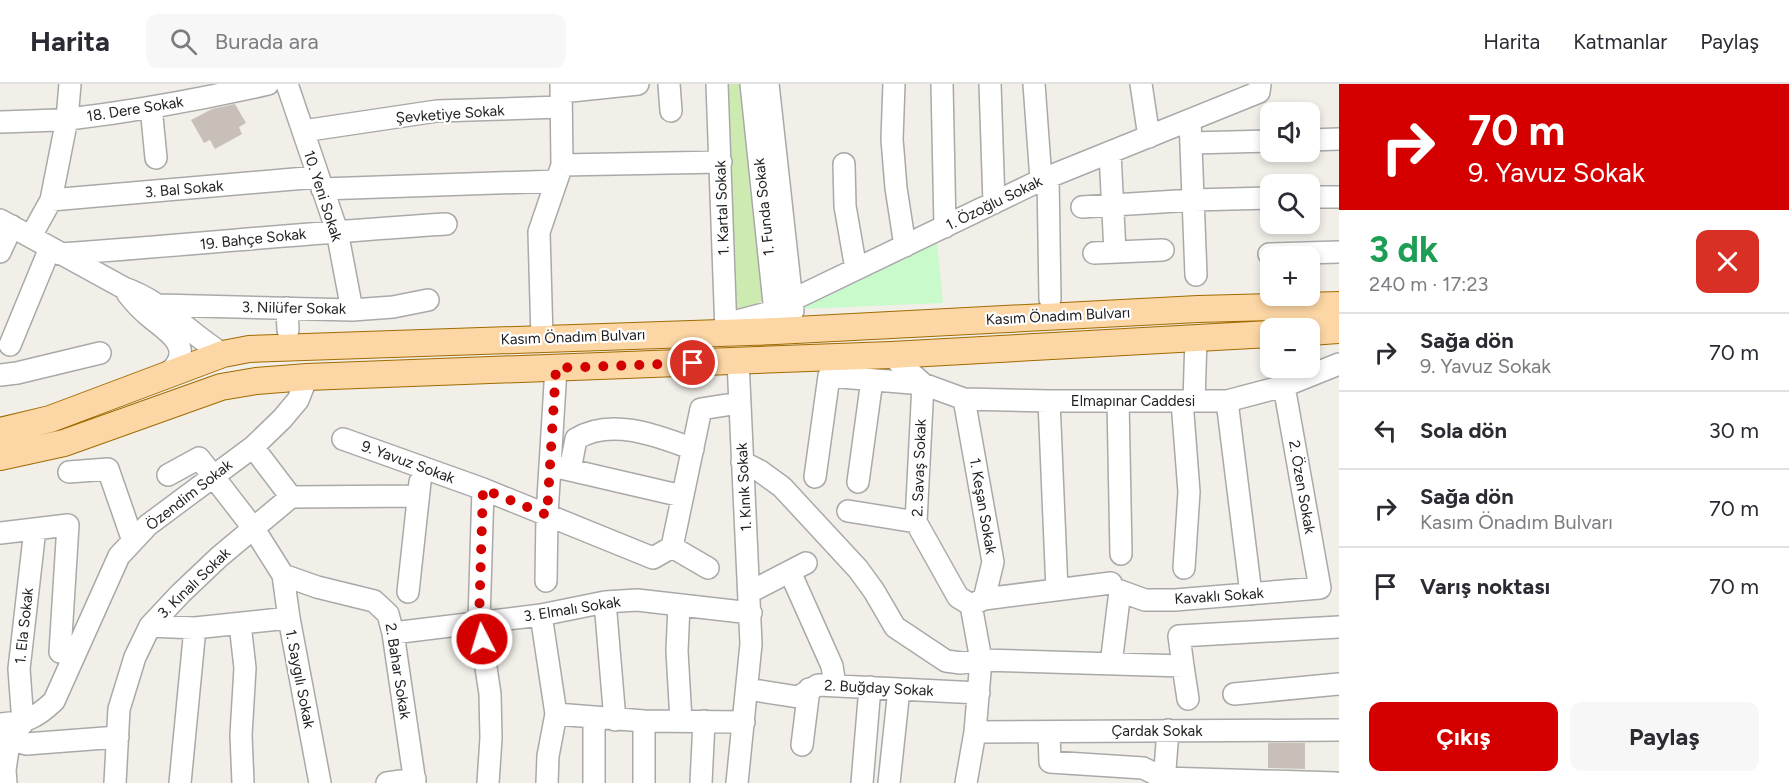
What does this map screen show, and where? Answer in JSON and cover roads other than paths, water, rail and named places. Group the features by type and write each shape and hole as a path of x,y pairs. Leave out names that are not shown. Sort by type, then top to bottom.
{"main road":[{"name":"Kasım Önadım Bulvarı","path":"0,431 50,419 223,354 249,349 542,338 726,328 785,318 1176,310 1339,304"},
{"path":"1320,331 1339,330"},
{"name":"Kasım Önadım Bulvarı","path":"0,457 64,443 221,387 256,381 307,377 891,355 1260,335"}],"street":[{"path":"32,236 51,200 67,119 70,84"},
{"name":"18. Dere Sokak","path":"0,122 67,119 216,96 268,84"},
{"name":"10. Yeni Sokak","path":"287,84 337,231 352,310"},
{"name":"Şevketiye Sokak","path":"303,131 638,84"},
{"path":"669,84 671,111"},
{"name":"1. Kartal Sokak","path":"717,84 726,328"},
{"name":"1. Funda Sokak","path":"751,84 785,318"},
{"name":"1. Funda Sokak","path":"768,84 785,318"},
{"path":"894,84 892,139 896,188 905,246"},
{"path":"942,84 945,227"},
{"path":"990,84 994,203"},
{"path":"1034,84 1045,179 1050,299"},
{"path":"1141,84 1149,137"},
{"name":"1. Özoğlu Sokak","path":"785,318 856,269 1045,179 1259,92 1260,84"},
{"path":"542,338 539,232 559,173 561,94"},
{"path":"151,107 156,158"},
{"path":"1190,120 1196,275"},
{"path":"1320,140 1339,140"},
{"path":"1191,143 1260,141"},
{"path":"1110,153 1113,205 1105,253 1164,250"},
{"name":"3. Bal Sokak","path":"51,200 320,183 559,173 721,162"},
{"path":"844,164 845,206 856,269"},
{"path":"1320,197 1339,196"},
{"path":"1082,207 1260,198"},
{"path":"0,207 4,222 0,252"},
{"path":"4,222 124,288 159,304 199,338 223,354"},
{"name":"19. Bahçe Sokak","path":"55,251 202,244 337,231 446,224"},
{"path":"55,251 5,345 9,374 100,353"},
{"path":"1320,253 1339,252"},
{"path":"124,288 132,300 177,341 180,351 179,360 175,367 162,377"},
{"name":"3. Nilüfer Sokak","path":"159,304 352,310 393,307 428,300"},
{"path":"287,308 288,330"},
{"path":"1184,568 1189,492 1188,401 1196,338"},
{"name":"Elmapınar Caddesi","path":"891,355 923,384"},
{"name":"1. Kınık Sokak","path":"737,783 751,644 738,362"},
{"name":"Elmapınar Caddesi","path":"815,477 829,376 923,384 964,399 1227,401 1284,386 1339,364"},
{"path":"556,368 560,468"},
{"name":"Özendim Sokak","path":"11,728 38,716 54,701 119,556 148,525 253,447 298,400 307,377"},
{"path":"858,482 873,380"},
{"name":"2. Savaş Sokak","path":"923,384 916,522 958,597 978,602"},
{"name":"2. Özen Sokak","path":"1284,386 1320,588"},
{"name":"1. Keşan Sokak","path":"964,399 993,562 978,602"},
{"path":"1118,400 1121,554"},
{"path":"1049,401 1057,590"},
{"path":"1227,401 1251,594"},
{"path":"708,568 672,547 701,409 739,403"},
{"path":"546,581 547,515 560,468 576,439 586,433 616,429 652,434 693,449"},
{"name":"9. Yavuz Sokak","path":"343,439 483,489 653,558 672,547"},
{"path":"253,447 291,497 418,496"},
{"path":"168,476 199,458 254,529 283,575"},
{"path":"742,462 760,471 782,488 851,561 871,585 895,627 946,661 1183,666"},
{"path":"408,592 422,467"},
{"path":"560,468 682,496"},
{"path":"69,472 108,469 133,541"},
{"path":"483,489 479,621 490,694 491,738 488,783"},
{"name":"3. Kınalı Sokak","path":"115,783 119,709 135,657 150,626 219,557 291,497"},
{"path":"848,511 916,522"},
{"path":"0,533 68,525 60,652 74,656"},
{"name":"1. Ela Sokak","path":"4,774 11,728 9,670 35,529"},
{"path":"750,592 798,568 832,666 835,686"},
{"name":"1. Saygılı Sokak","path":"283,575 320,783"},
{"name":"2. Bahar Sokak","path":"283,575 317,587 374,601 388,614 393,633 415,781"},
{"path":"966,783 979,693 981,660 978,602 1057,590 1115,587 1111,664"},
{"name":"Kavaklı Sokak","path":"1115,587 1145,600 1175,600 1320,588"},
{"name":"3. Elmalı Sokak","path":"393,633 541,615 605,602 637,600 751,613"},
{"path":"594,783 605,719 605,602"},
{"path":"680,605 677,651 681,721"},
{"path":"541,615 556,714 548,756 547,783"},
{"path":"150,626 195,628 289,618"},
{"path":"240,624 245,668 241,735 243,783"},
{"path":"1188,699 1179,636 1339,627"},
{"path":"180,783 195,628"},
{"path":"1234,694 1339,684"},
{"name":"2. Buğday Sokak","path":"747,689 798,697 818,685 979,693"},
{"path":"862,783 870,687"},
{"path":"802,745 809,689"},
{"path":"890,783 899,689"},
{"path":"556,714 644,721 744,722"},
{"path":"644,721 644,783"},
{"path":"701,783 704,721"},
{"path":"11,728 16,741 26,744 118,737"},
{"path":"1164,781 1168,730"},
{"name":"Çardak Sokak","path":"975,732 1339,730"},
{"path":"1048,732 1050,762 1143,768 1164,781 1336,783"},
{"path":"387,783 415,781"}]}
